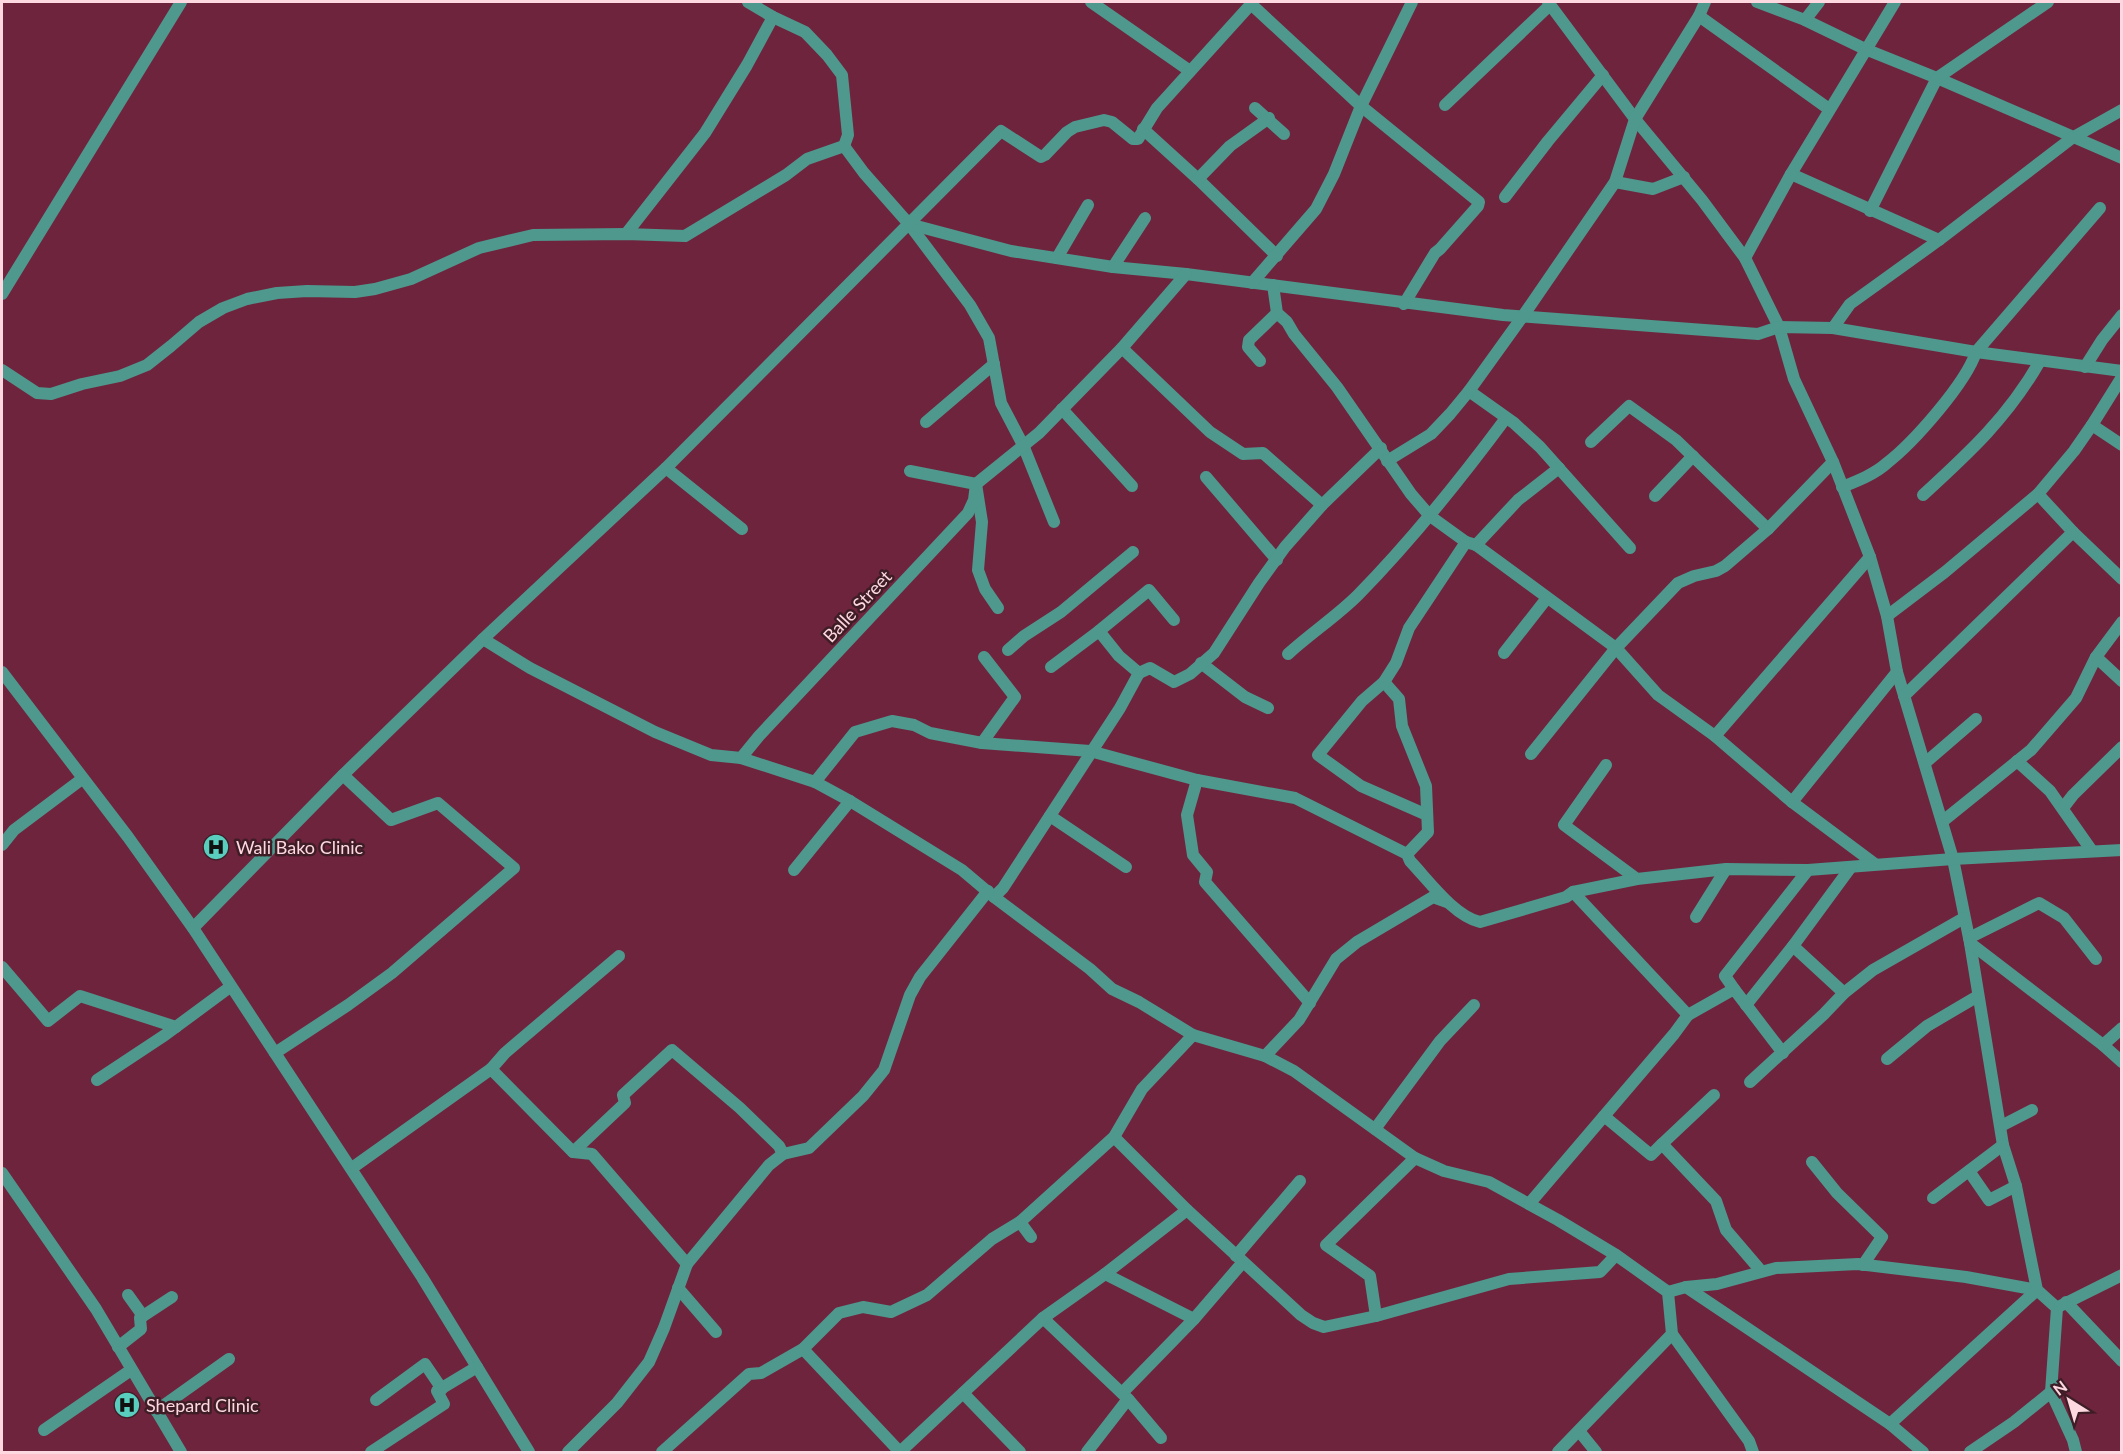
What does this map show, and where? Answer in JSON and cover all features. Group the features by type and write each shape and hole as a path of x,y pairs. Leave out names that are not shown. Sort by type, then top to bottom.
{"street":[{"path":"2,294 181,2"},
{"path":"748,2 805,32 842,75 848,135 844,146"},
{"path":"1092,2 1190,71"},
{"path":"1252,283 1316,209 1334,174 1361,106 1412,2"},
{"path":"1387,460 1431,434 1469,391 1523,316 1615,182 1635,119 1699,16 1705,2"},
{"path":"1757,2 1805,20 1865,49 2121,158"},
{"path":"1805,20 1819,2"},
{"path":"1745,258 1829,109 1895,2"},
{"path":"1870,211 1937,78 2048,2"},
{"path":"193,928 343,775 483,639 666,468 1001,131 1041,157 1045,156 1067,132 1075,127 1104,120 1112,122 1134,140 1138,139 1157,108 1252,3 1361,106 1479,202 1478,206 1434,253 1404,304"},
{"path":"1445,105 1549,3 1635,119 1684,177 1745,258 1779,327 1794,379 1833,462 1870,557 1887,616 1897,672 1953,859 1969,940 2003,1145 2016,1186 2037,1290"},
{"path":"1699,16 1829,109"},
{"path":"626,234 705,133 747,65 773,17"},
{"path":"1505,197 1603,75"},
{"path":"1255,108 1269,118 1284,134"},
{"path":"1833,328 1850,304 1939,240 2072,138 2121,110"},
{"path":"1198,178 1230,146 1269,118"},
{"path":"1143,129 1198,178 1277,256"},
{"path":"844,146 864,173 909,224 970,305 989,338 1000,403 1023,445 1054,522"},
{"path":"2,370 37,393 51,394 82,384 120,376 147,365 199,322 247,298 277,293 355,292 375,289 411,279 479,249 532,235 685,236 777,181 807,159 844,146"},
{"path":"1791,174 1939,240"},
{"path":"1615,182 1653,189 1684,177"},
{"path":"1057,258 1088,205"},
{"path":"1842,487 1887,464 1917,434 1955,390 1972,366 1976,352 2100,208"},
{"path":"1113,267 1145,218"},
{"path":"909,224 1011,251 1113,267 1273,285 1404,304 1523,316 1758,334 1779,327 1833,328 1976,352 2121,371"},
{"path":"976,484 1039,433 1122,348 1186,274"},
{"path":"1273,285 1277,313 1287,321 1294,334 1337,387 1381,448 1387,460 1430,516 1616,648 1658,696 1715,736 1791,802 1875,864"},
{"path":"1260,362 1248,347 1249,340 1277,313"},
{"path":"2085,367 2121,315"},
{"path":"1122,348 1210,432 1243,454 1263,453 1322,505"},
{"path":"1923,495 1995,426 2023,391 2040,361"},
{"path":"926,422 994,364"},
{"path":"1887,616 1946,572 2038,494 2074,451 2121,376"},
{"path":"1469,391 1540,447 1630,548"},
{"path":"1591,442 1629,406 1676,440 1768,529"},
{"path":"1062,409 1132,486"},
{"path":"1288,654 1356,597 1430,516 1465,474 1506,418"},
{"path":"2092,425 2121,445"},
{"path":"568,1452 617,1403 649,1362 687,1264 769,1165 783,1154 809,1148 856,1103 884,1070 910,995 920,977 991,894 1003,888 1119,708 1139,673 1150,668 1174,682 1190,674 1214,653 1259,583 1277,560 1322,505 1381,448"},
{"path":"1655,496 1693,456"},
{"path":"1531,754 1616,648 1678,583 1725,566 1768,529 1833,462"},
{"path":"666,468 742,529"},
{"path":"1426,815 1361,786 1318,755 1362,701 1384,682 1396,663 1409,628 1471,543 1518,500 1559,468"},
{"path":"910,471 976,484"},
{"path":"1206,477 1277,560"},
{"path":"976,484 982,522 978,570 985,589 998,608"},
{"name":"Balle Street","path":"741,758 968,513 974,500 976,484"},
{"path":"2038,494 2121,579"},
{"path":"1904,696 2073,532"},
{"path":"1008,650 1024,636 1061,612 1133,552"},
{"path":"1715,736 1870,557"},
{"path":"1051,667 1149,590 1174,620"},
{"path":"1504,653 1547,598"},
{"path":"1943,821 2031,750 2076,698 2096,657 2121,622"},
{"path":"1099,631 1119,656 1139,673"},
{"path":"483,639 530,668 655,732 711,754 741,758 814,782 850,801 962,870 1090,969 1112,989 1139,1002 1193,1035 1265,1056 1294,1071 1415,1158 1444,1171 1489,1182 1616,1255 1668,1292 1672,1334 1749,1441 1753,1452"},
{"path":"982,743 1015,697 984,657"},
{"path":"2096,657 2121,681"},
{"path":"1202,663 1245,697 1268,708"},
{"path":"2,672 128,837 193,928 422,1276 529,1452"},
{"path":"1791,802 1897,672"},
{"path":"1384,682 1399,699 1402,726 1426,786 1428,832 1407,854"},
{"path":"1925,763 1976,719"},
{"path":"814,782 855,732 892,721 914,725 930,733 982,743 1090,752 1197,780 1295,798 1407,854 1410,861 1448,902 1471,920 1480,922 1566,897 1573,892 1637,879 1726,869 1808,870 2121,850"},
{"path":"2063,808 2121,747"},
{"path":"2017,761 2050,791 2092,851"},
{"path":"1606,765 1564,825 1637,879"},
{"path":"275,1053 392,973 514,868 438,803 391,820 343,775"},
{"path":"2,845 14,830 82,779"},
{"path":"1197,780 1187,815 1193,855 1207,872 1205,882 1310,1003"},
{"path":"794,870 850,801"},
{"path":"1050,816 1126,867"},
{"path":"1746,1005 1851,867"},
{"path":"1696,917 1726,869"},
{"path":"1783,1053 1725,976 1808,870"},
{"path":"1573,892 1688,1015"},
{"path":"1265,1056 1299,1020 1331,965 1343,952 1433,897 1448,902"},
{"path":"1969,940 2039,903 2064,918 2096,959"},
{"path":"1750,1083 1844,993 1873,970 1964,918"},
{"path":"1969,940 2103,1045 2121,1062"},
{"path":"1793,946 1844,993"},
{"path":"352,1168 491,1069 505,1053 618,956"},
{"path":"2,967 48,1022 80,996 176,1027"},
{"path":"97,1080 176,1027 230,987"},
{"path":"1529,1204 1688,1015 1734,989"},
{"path":"1887,1059 1927,1026 1978,996"},
{"path":"1375,1129 1440,1041 1474,1005"},
{"path":"2103,1045 2121,1028"},
{"path":"662,1452 749,1374 761,1373 802,1349 839,1313 863,1307 891,1312 927,1295 992,1239 1020,1222 1114,1137 1142,1089 1193,1035"},
{"path":"573,1152 625,1103 623,1095 672,1050 740,1108 779,1146 783,1154"},
{"path":"491,1069 573,1152 592,1154 687,1264"},
{"path":"1604,1116 1651,1155 1714,1095"},
{"path":"2001,1126 2032,1110"},
{"path":"1114,1137 1240,1259 1313,1323 1324,1326 1376,1316 1509,1279 1600,1272 1616,1255"},
{"path":"1662,1144 1716,1201 1726,1230 1761,1271"},
{"path":"1933,1198 2003,1145"},
{"path":"1376,1316 1370,1276 1326,1245 1415,1158"},
{"path":"1812,1162 1837,1193 1882,1237 1863,1265"},
{"path":"1969,1171 1989,1200 2016,1186"},
{"path":"2,1173 96,1309 181,1452"},
{"path":"1087,1452 1125,1396 1194,1319 1300,1181"},
{"path":"802,1349 900,1452 1043,1318 1105,1274 1187,1210"},
{"path":"1020,1222 1031,1237"},
{"path":"1668,1292 1686,1287 1717,1284 1776,1268 1863,1265 1966,1277 2037,1290 2061,1305 2121,1361"},
{"path":"1105,1274 1194,1319"},
{"path":"2061,1305 2121,1275"},
{"path":"1686,1287 1890,1424 1923,1452"},
{"path":"678,1288 716,1332"},
{"path":"1890,1424 2037,1290"},
{"path":"128,1295 142,1316"},
{"path":"118,1347 141,1329 140,1318 142,1316 172,1297"},
{"path":"2061,1305 2051,1392 2073,1440 2076,1452"},
{"path":"1043,1318 1125,1396 1161,1438"},
{"path":"1558,1452 1672,1334"},
{"path":"156,1411 229,1359"},
{"path":"376,1400 425,1364 442,1389"},
{"path":"371,1452 444,1404 437,1391 477,1367"},
{"path":"44,1430 131,1370"},
{"path":"1970,1452 2014,1422 2051,1392"},
{"path":"963,1393 1020,1452"},
{"path":"1579,1431 1596,1452"}],"place":[{"name":"Wali Bako Clinic","path":"216,847"},
{"name":"Shepard Clinic","path":"127,1405"}]}
